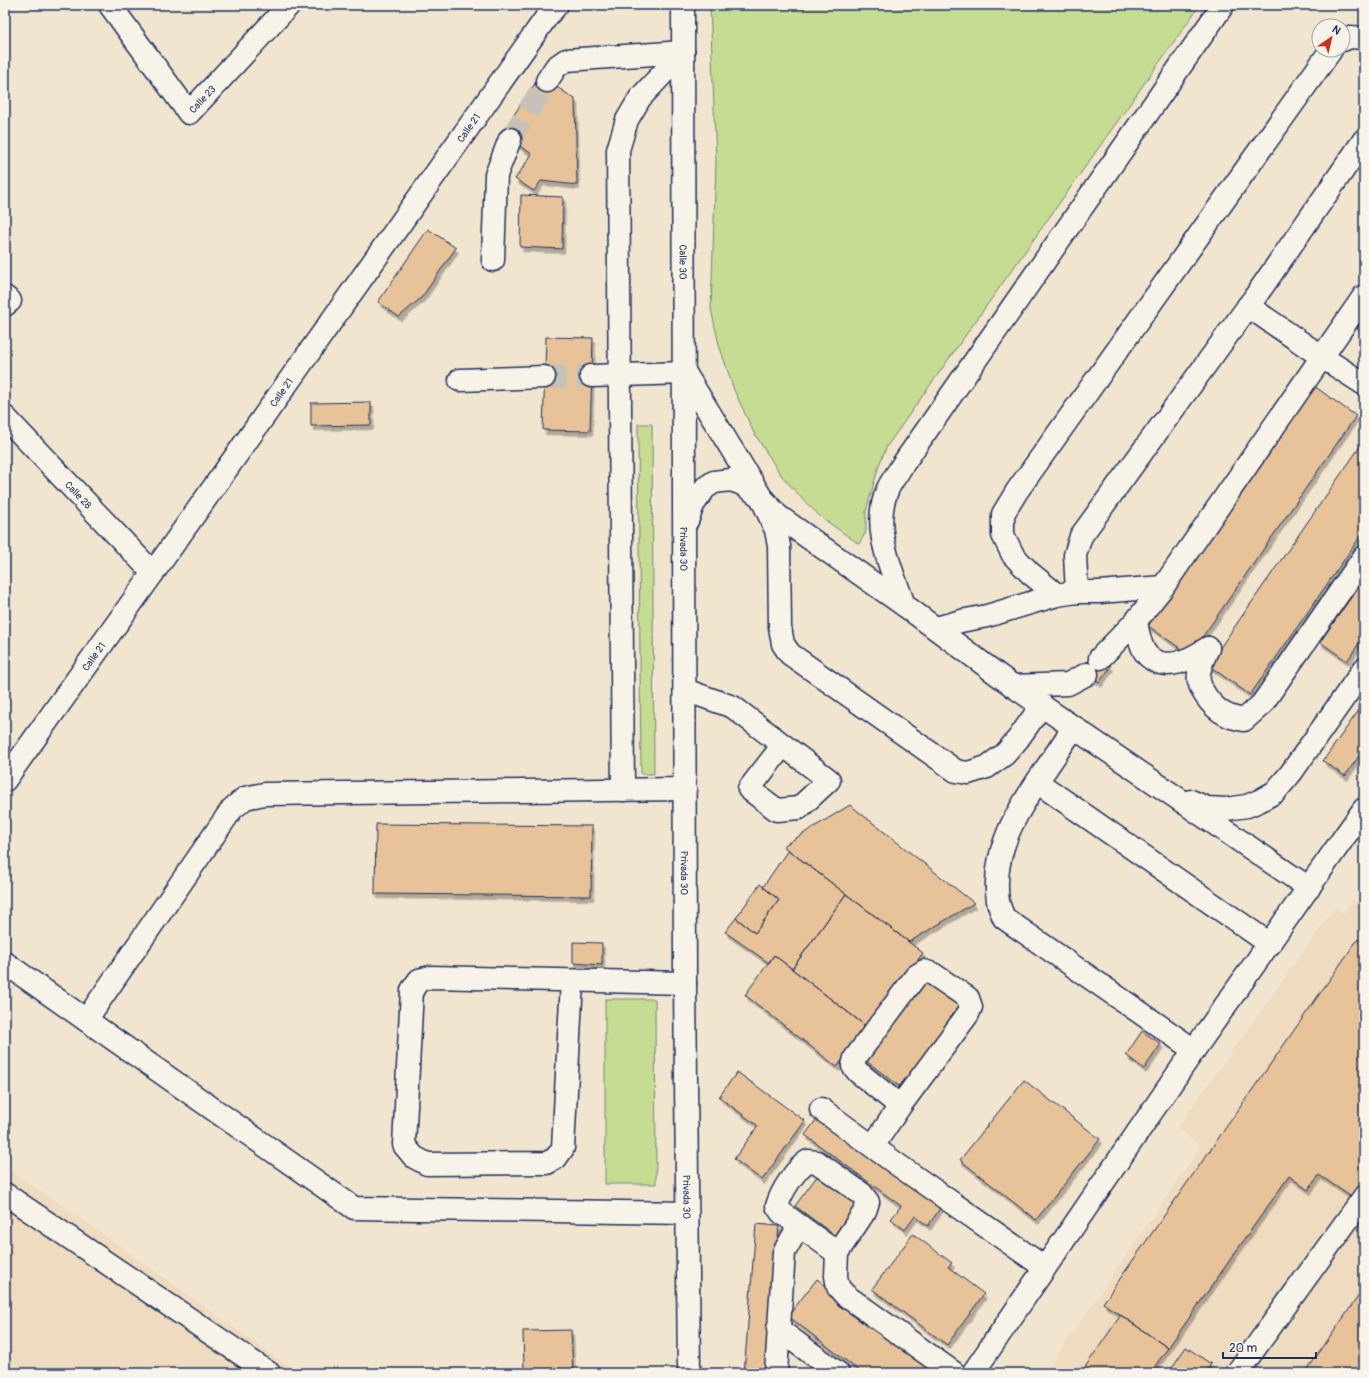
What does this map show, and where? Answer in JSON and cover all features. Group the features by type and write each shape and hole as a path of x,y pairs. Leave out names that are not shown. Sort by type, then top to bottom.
{"street":[{"name":"Calle 23","path":"110,5 189,113 289,5"},
{"name":"Calle 21","path":"5,780 548,15 557,5"},
{"name":"Calle 30","path":"683,5 685,373"},
{"path":"904,605 887,556 882,532 881,514 887,491 901,467 1223,5"},
{"path":"1351,37 1364,38"},
{"path":"547,81 556,67 566,60 683,52"},
{"path":"623,790 618,150 627,120 640,98 683,52"},
{"path":"1067,593 1030,573 1013,555 1003,535 1003,514 1017,491 1325,58"},
{"path":"493,260 496,175 510,139"},
{"path":"1067,593 1075,555 1081,536 1248,306 1364,140"},
{"path":"1013,686 1068,684 1094,666 1136,621 1163,587 1364,296"},
{"path":"1248,306 1364,384"},
{"path":"591,376 685,373 761,497 776,530 779,546 780,627 784,644 790,654 956,771 968,773 988,767 1005,754 1018,739 1042,705"},
{"name":"Privada 30","path":"685,373 685,983 689,1373"},
{"path":"460,380 544,377"},
{"name":"Calle 28","path":"5,416 153,573"},
{"path":"684,538 688,516 693,505 705,488 714,482 731,480 742,484 761,497 778,516 936,628 1013,686 1309,888"},
{"path":"1136,621 1140,640 1148,656 1159,662 1172,664 1181,662 1194,657 1208,648 1200,668 1199,681 1207,698 1217,709 1229,716 1244,720 1262,704 1364,556"},
{"path":"936,628 987,616 1067,593 1163,587"},
{"path":"1160,786 1207,808 1226,809 1247,806 1275,792 1283,784 1364,669"},
{"path":"685,690 733,707 783,745"},
{"path":"1074,727 1016,815 1005,839 999,864 997,887 998,903 1004,918 1194,1050"},
{"path":"1037,782 1270,944"},
{"path":"86,1020 232,809 245,798 264,794 685,789"},
{"path":"973,1373 1044,1267 1194,1050 1364,809"},
{"path":"5,963 354,1208 688,1213"},
{"path":"874,1146 900,1106 968,1014 971,1007 968,998 933,974 924,971 916,976 907,988 855,1058 853,1066 858,1072 900,1106"},
{"path":"572,981 563,1148 556,1158 547,1163 427,1164 414,1157 404,1145 412,990 419,980 431,977 685,983"},
{"path":"822,1109 898,1165 1044,1267"},
{"path":"837,1253 782,1213 777,1206 779,1198 801,1165 808,1161 817,1162 862,1194 868,1202 865,1210 837,1253 836,1276 838,1287 845,1295 954,1373"},
{"path":"5,1194 268,1373"},
{"path":"1237,1373 1360,1206"},
{"path":"776,1373 784,1252 799,1226"},
{"path":"778,1329 838,1373"}],"shaded area":[{"path":"1353,899 1364,906 1364,1373 1045,1373 1201,1146 1177,1128 1335,907 1343,913"},
{"path":"5,1167 76,1215 298,1373 5,1373"}],"green space":[{"path":"710,5 1200,5 887,446 879,465 866,511 866,532 859,544 822,518 802,499 781,475 754,433 734,390 719,345 711,309 716,161"},
{"path":"638,424 652,424 654,774 641,774"},
{"path":"605,999 655,999 656,1184 605,1184"}],"building":[{"path":"540,76 575,99 577,185 541,181 534,191 515,179 532,154 501,134"},
{"path":"521,195 563,197 562,249 520,247"},
{"path":"428,229 456,248 422,297 399,317 378,302"},
{"path":"1364,318 1364,334 1357,329"},
{"path":"546,337 593,338 590,431 543,430"},
{"path":"1314,386 1356,416 1190,655 1148,626"},
{"path":"371,402 371,425 311,426 311,403"},
{"path":"1364,441 1364,531 1250,695 1208,665"},
{"path":"1364,579 1364,636 1347,661 1320,642"},
{"path":"1093,653 1111,666 1099,683 1081,670"},
{"path":"1364,703 1364,749 1345,776 1323,761"},
{"path":"850,805 974,903 909,942 783,846"},
{"path":"376,824 592,826 591,896 375,894"},
{"path":"788,850 846,894 792,969 774,955 769,963 725,932 736,918 755,933 779,900 763,887"},
{"path":"760,884 779,900 755,933 736,918"},
{"path":"846,894 923,953 867,1027 792,969"},
{"path":"1358,939 1364,943 1364,1181 1353,1198 1319,1175 1308,1190 1289,1176 1168,1348 1103,1303"},
{"path":"573,942 602,943 602,965 573,963"},
{"path":"774,955 867,1027 837,1067 745,995"},
{"path":"928,977 967,1006 903,1089 865,1060"},
{"path":"1142,1031 1161,1044 1144,1069 1126,1055"},
{"path":"737,1072 805,1121 762,1180 734,1159 758,1126 719,1097"},
{"path":"1024,1080 1100,1139 1036,1220 960,1160"},
{"path":"819,1116 941,1207 928,1226 915,1216 905,1230 891,1219 901,1206 805,1135"},
{"path":"821,1171 863,1201 837,1237 795,1206"},
{"path":"756,1224 779,1226 767,1373 744,1373"},
{"path":"913,1234 952,1263 948,1267 984,1294 947,1345 872,1289"},
{"path":"817,1279 934,1369 931,1373 862,1373 788,1316"},
{"path":"1364,1288 1364,1373 1305,1373"},
{"path":"1121,1315 1168,1348 1150,1373 1081,1373"},
{"path":"571,1330 573,1373 471,1373 524,1371 523,1331"},
{"path":"1186,1347 1211,1364 1205,1373 1168,1373"},
{"path":"815,1359 834,1373 805,1373"}],"tunnel":[{"path":"510,139 547,81"},
{"path":"544,377 591,376"}]}
